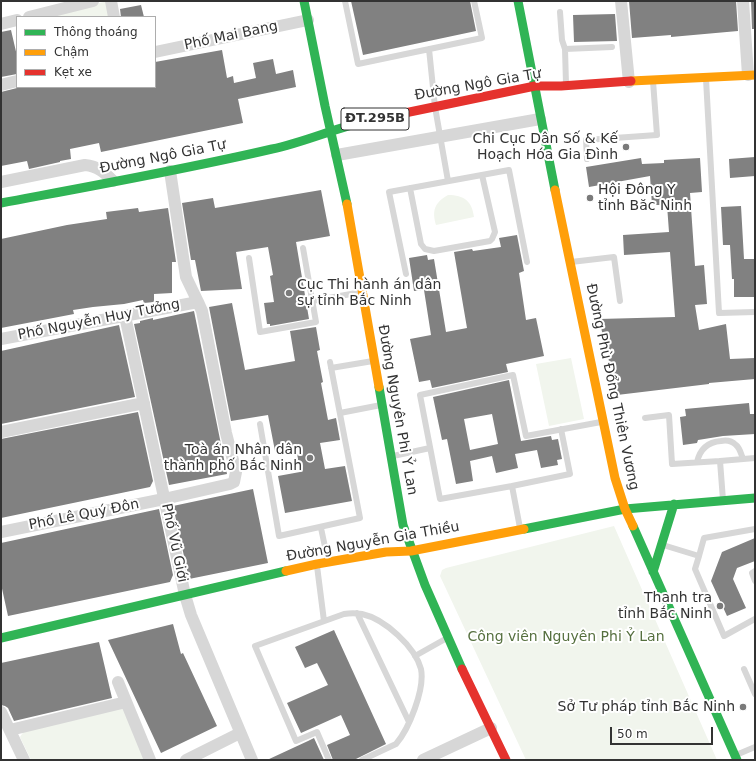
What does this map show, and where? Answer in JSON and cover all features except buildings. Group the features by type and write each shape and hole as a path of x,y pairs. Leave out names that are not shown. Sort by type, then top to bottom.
{"street":[{"path":"33,16 93,1"},
{"path":"111,1 114,16"},
{"name":"Đường Nguyên Phi Ỷ Lan","path":"304,1 325,106 337,155 375,360 403,525 411,551 448,638 506,760"},
{"name":"Đường Phù Đổng Thiên Vương","path":"518,1 540,119 615,478 626,509 653,572 736,758"},
{"path":"621,1 629,82"},
{"path":"743,1 751,75"},
{"path":"1,24 16,20"},
{"name":"Phố Mai Bang","path":"156,52 308,20"},
{"name":"Đường Ngô Gia Tự","path":"1,203 170,171 304,141 332,130 361,122 535,86 566,86 751,75"},
{"path":"1,85 16,81"},
{"path":"337,155 540,119"},
{"path":"1,182 86,165 104,172 113,181"},
{"name":"Phố Nguyễn Huy Tưởng","path":"170,171 186,277 202,311 226,433 236,472 235,479"},
{"name":"Phố Nguyễn Huy Tưởng","path":"1,339 198,302"},
{"name":"Phố Vũ Giới","path":"125,316 185,595 191,615 252,760"},
{"path":"1,432 144,403"},
{"name":"Phố Lê Quý Đôn","path":"1,532 232,484 235,479"},
{"name":"Đường Nguyễn Gia Thiều","path":"1,638 317,564 386,552 411,551 626,509 755,498"},
{"path":"653,572 674,504"},
{"path":"118,682 150,760"},
{"path":"10,730 126,702"},
{"path":"1,712 24,760"},
{"path":"423,760 490,728"},
{"path":"186,760 240,733"}],"lane":[{"path":"345,1 358,64 482,38 474,1"},
{"path":"560,12 562,40 565,49 566,86"},
{"path":"565,49 612,47"},
{"path":"429,49 435,107 448,181"},
{"path":"706,77 719,313 755,312"},
{"path":"587,159 586,140 657,135 653,80"},
{"path":"406,274 389,192 509,170 527,262"},
{"path":"410,188 421,244 425,249 434,251 492,239 495,232 482,175"},
{"path":"249,258 260,332 316,322 303,248"},
{"path":"571,262 614,256 620,301"},
{"path":"312,301 362,292"},
{"path":"260,424 279,536 360,518 330,365 375,360"},
{"path":"561,429 570,474 440,499 420,395 513,376 526,436 561,429 604,422"},
{"path":"340,413 383,405"},
{"path":"645,418 669,415 672,464 755,458"},
{"path":"697,462 702,450 710,442 724,440 736,444 743,459"},
{"path":"391,456 430,448"},
{"path":"720,461 723,500"},
{"path":"512,486 520,530"},
{"path":"320,528 328,562"},
{"path":"755,529 704,538 695,569 724,636 755,619"},
{"path":"662,544 699,556"},
{"path":"317,564 324,621"},
{"path":"755,571 752,572 755,581"},
{"path":"329,760 317,732 296,741 255,646 344,614 368,616 384,624 404,642 414,656 420,669 421,682 419,695 402,736 396,744 362,760"},
{"path":"357,614 409,722"},
{"path":"414,656 448,638"},
{"path":"744,669 755,694"},
{"path":"736,758 755,747"}],"green space":[{"path":"108,1 113,16 43,16"},
{"path":"448,195 459,196 466,200 473,211 474,217 436,225 434,216 435,208 443,198"},
{"path":"571,358 584,419 549,426 536,364"},
{"name":"Công viên Nguyên Phi Ỷ Lan","path":"614,526 717,760 526,760 440,576 442,570 446,568"},
{"path":"121,704 147,760 31,760 20,737 24,731"}],"traffic: fast":[{"path":"304,1 325,106 347,204"},
{"path":"518,1 555,190"},
{"path":"1,203 137,178 238,157 285,146 346,126 371,120"},
{"path":"379,387 403,525 425,585 462,669"},
{"path":"524,529 625,509 755,498"},
{"path":"653,572 674,504"},
{"path":"633,526 737,760"},
{"path":"1,638 286,571"}],"traffic: slow":[{"path":"631,81 755,75"},
{"path":"555,190 615,478 625,509 633,526"},
{"path":"347,204 379,387"},
{"path":"286,571 386,552 411,551 524,529"}],"traffic: jam":[{"path":"371,120 535,86 561,86 631,81"},
{"path":"462,669 506,760"}],"place":[{"name":"Chi Cục Dân Số & Kế Hoạch Hóa Gia Đình","path":"626,147"},
{"name":"Hội Đông Y tỉnh Băc Ninh","path":"590,198"},
{"name":"Cục Thi hành án dân sự tỉnh Bắc Ninh","path":"289,293"},
{"name":"Toà án Nhân dân thành phố Bắc Ninh","path":"310,458"},
{"name":"Thanh tra tỉnh Bắc Ninh","path":"720,606"},
{"name":"Sở Tư pháp tỉnh Bắc Ninh","path":"743,707"}]}
